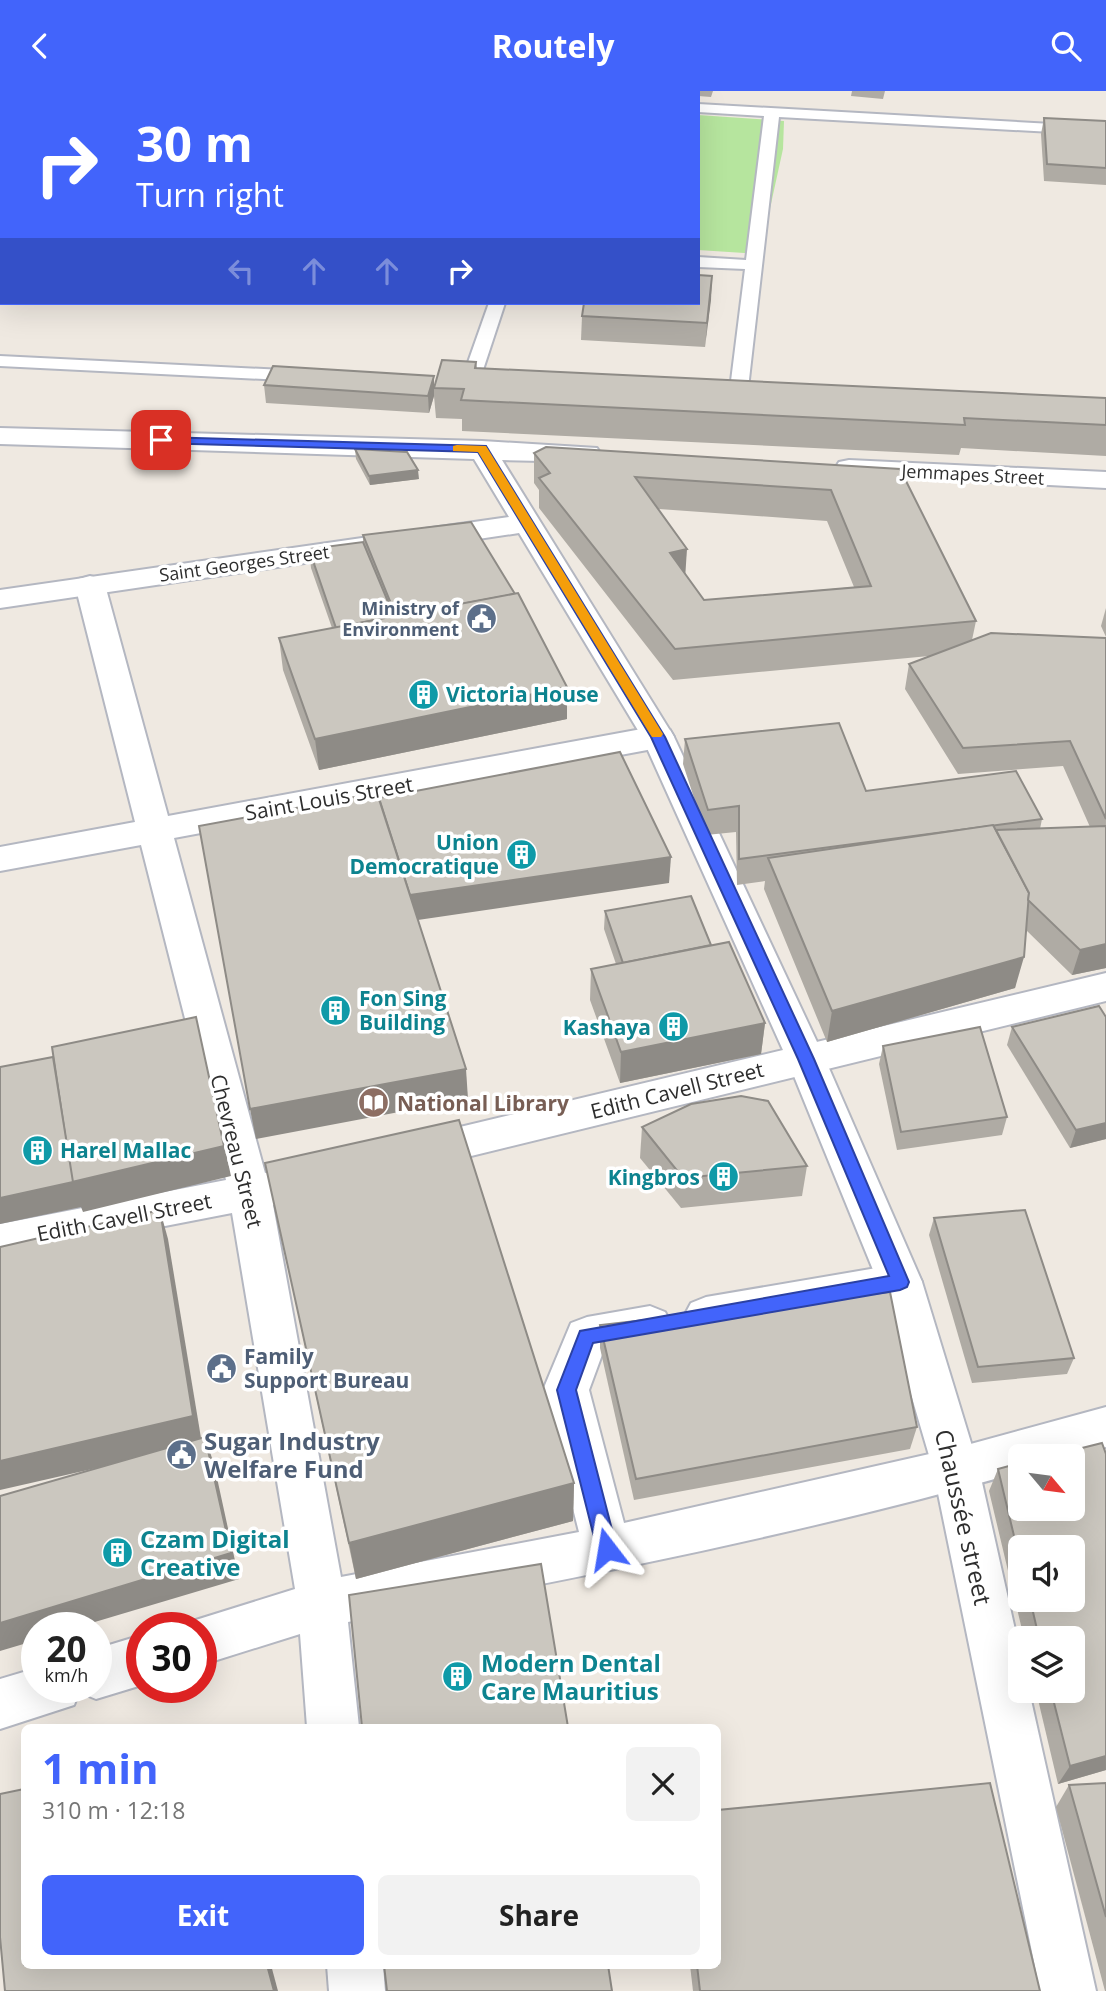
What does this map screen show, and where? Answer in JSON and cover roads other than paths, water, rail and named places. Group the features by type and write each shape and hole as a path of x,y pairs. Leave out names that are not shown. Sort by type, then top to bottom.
{"street":[{"path":"0,436 607,455"},
{"name":"Chaussée street","path":"482,449 658,737 806,1059 900,1282 956,1469 1068,1991"},
{"name":"Jemmapes Street","path":"829,467 1106,481"},
{"name":"Saint Georges Street","path":"0,600 529,523"},
{"name":"Chevreau Street","path":"90,585 250,1193 322,1604 333,1724"},
{"name":"Saint Louis Street","path":"0,859 658,737"},
{"name":"Edith Cavell Street","path":"372,1164 1106,987"},
{"name":"Edith Cavell Street","path":"0,1241 250,1193 304,1180"},
{"path":"607,1549 566,1390 587,1336 900,1282"},
{"path":"217,1636 322,1604 607,1549 956,1469 1106,1427"},
{"path":"0,1704 21,1698"},
{"path":"355,1969 357,1991"}],"lane":[{"path":"700,108 772,113 795,109 1106,131"},
{"path":"738,397 772,113"},
{"path":"700,262 754,265"},
{"path":"469,385 496,305"},
{"path":"0,361 317,377"}],"place":[{"name":"Ministry of Environment","path":"482,618"},
{"name":"Victoria House","path":"423,694"},
{"name":"Union Democratique","path":"522,854"},
{"name":"Fon Sing Building","path":"336,1010"},
{"name":"Kashaya","path":"674,1027"},
{"name":"National Library","path":"374,1103"},
{"name":"Harel Mallac","path":"37,1150"},
{"name":"Kingbros","path":"723,1177"},
{"name":"Family Support Bureau","path":"221,1368"},
{"name":"Sugar Industry Welfare Fund","path":"181,1454"},
{"name":"Czam Digital Creative","path":"117,1552"},
{"name":"Modern Dental Care Mauritius","path":"458,1676"}]}
